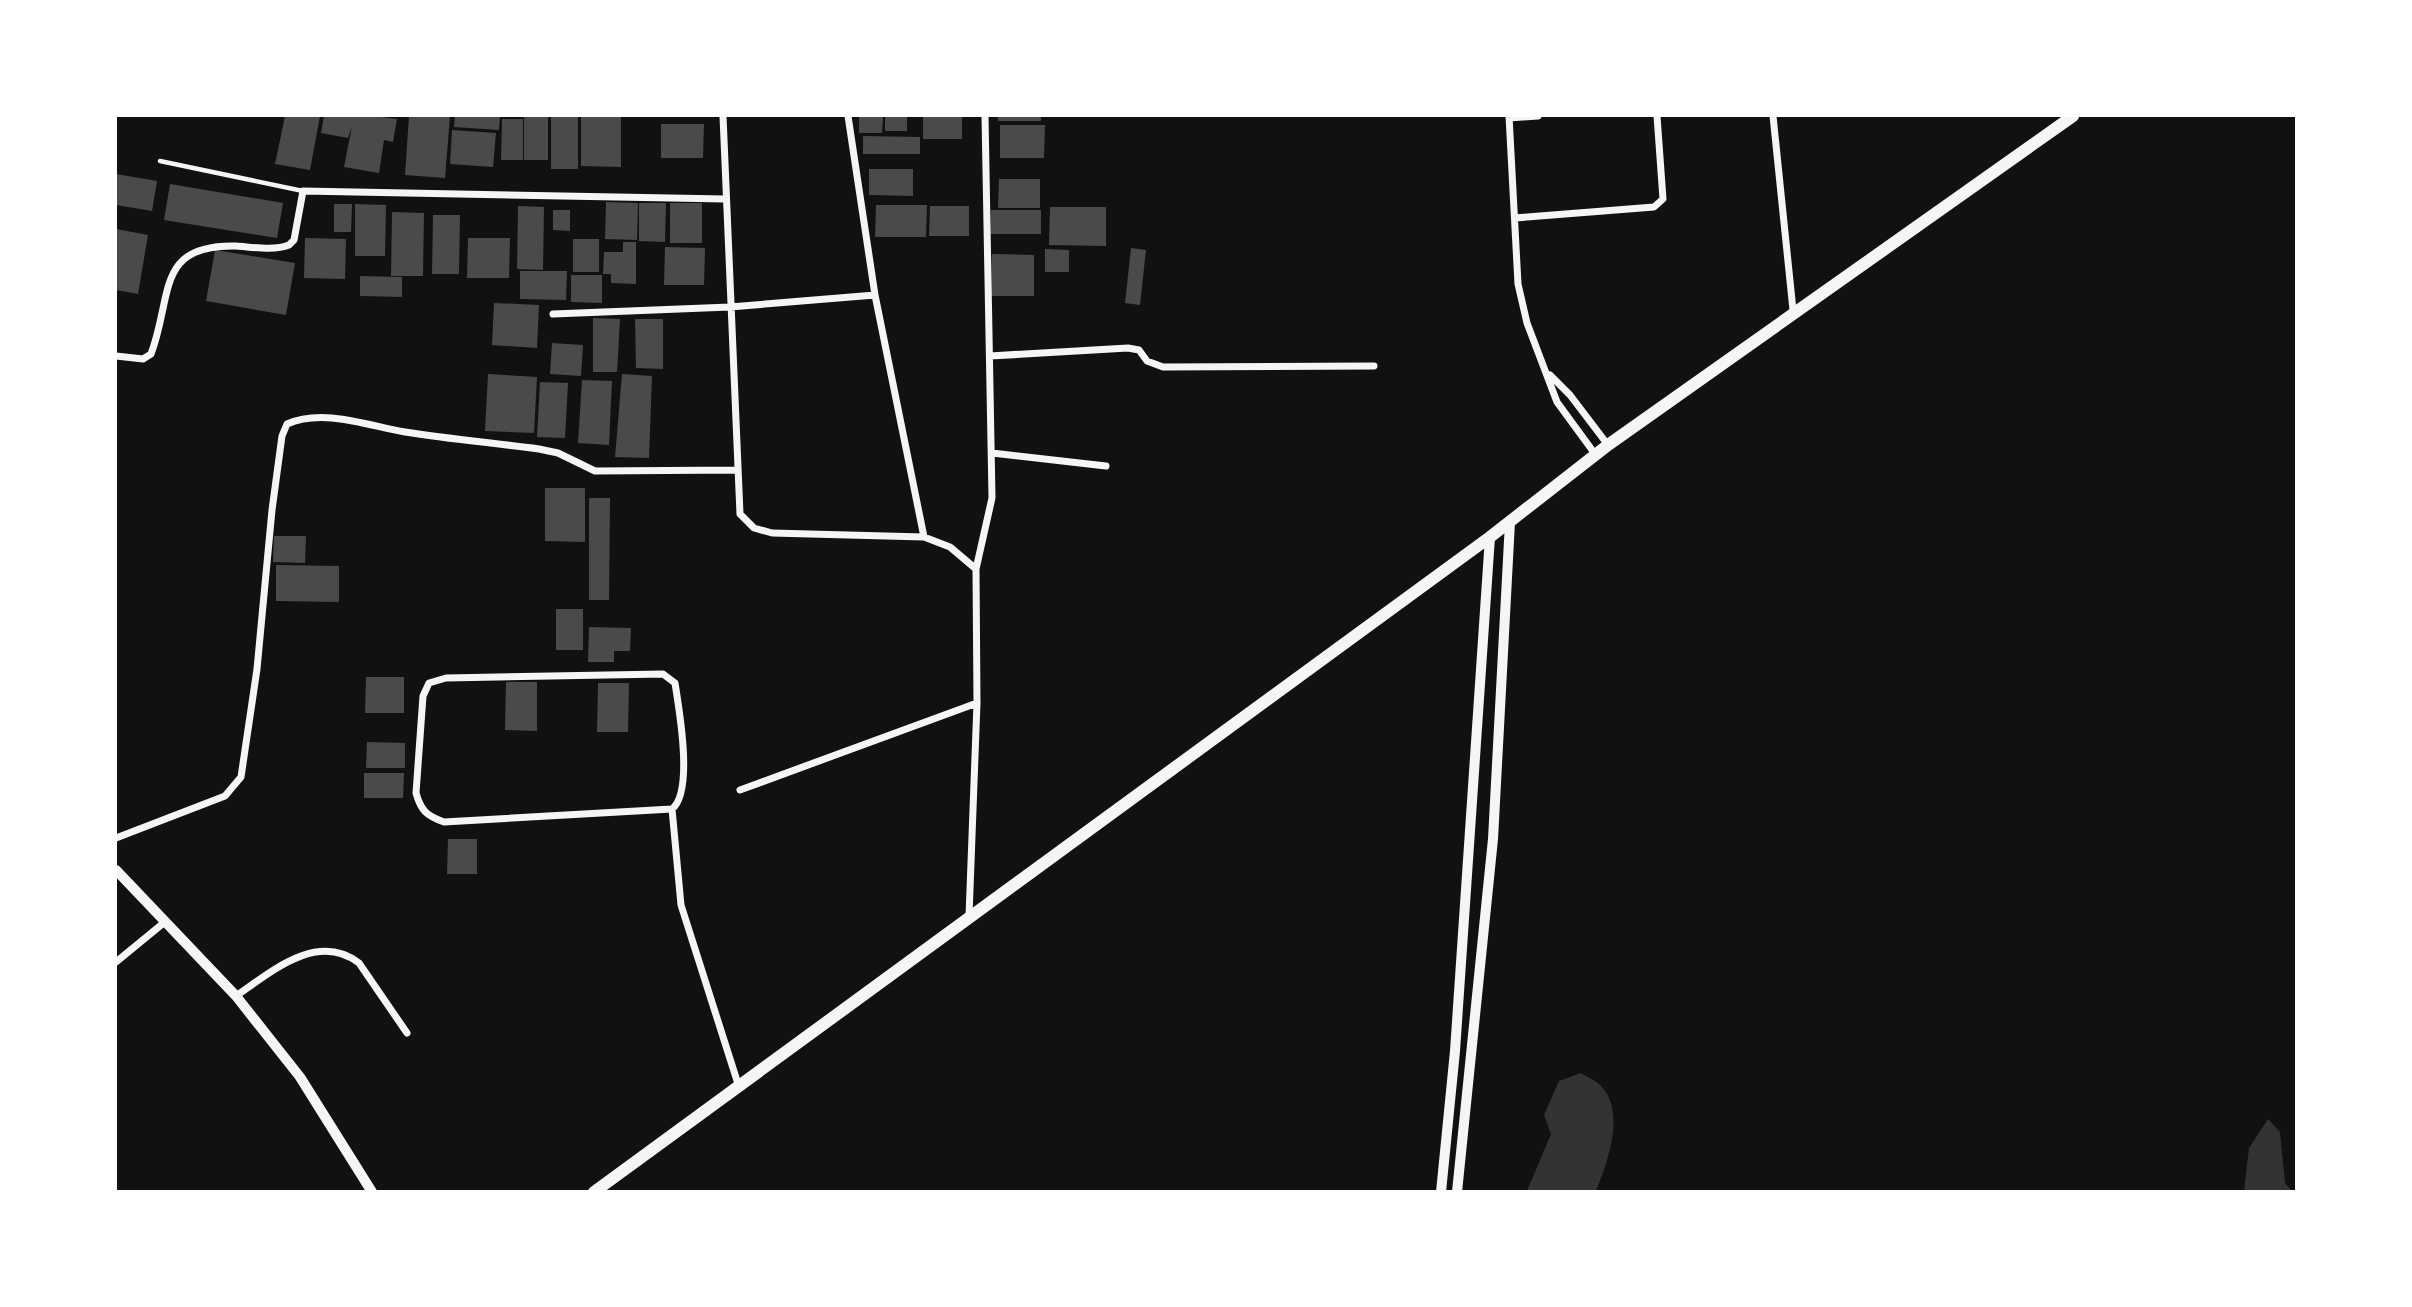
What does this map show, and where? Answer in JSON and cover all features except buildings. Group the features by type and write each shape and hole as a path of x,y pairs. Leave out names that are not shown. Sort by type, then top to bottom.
{"main road":[{"path":"594,1192 1490,537 1608,444 1793,310 2073,116"}],"street":[{"path":"723,116 740,514 754,527 793,536 924,537 950,547 976,569"},
{"path":"848,116 875,295 924,537"},
{"path":"969,916 977,703 976,569 992,498 985,116"},
{"path":"1538,116 1509,117 1518,284 1527,323 1557,402 1595,454"},
{"path":"1515,218 1654,207 1660,204 1663,199 1657,116"},
{"path":"1773,116 1793,310"},
{"path":"116,356 143,359 151,354 172,277 178,263 187,255 212,246 289,245 294,240 303,191 725,199"},
{"path":"553,314 730,306 875,295"},
{"path":"990,356 1136,348 1153,365 1163,367 1374,366"},
{"path":"1547,372 1570,395 1608,444"},
{"path":"116,838 225,796 241,777 257,668 272,510 282,436 288,424 295,421 338,419 404,432 539,449 558,453 595,471 738,470"},
{"path":"992,453 1106,466"},
{"path":"1457,1192 1493,839 1510,522"},
{"path":"1441,1192 1455,1051 1490,537"},
{"path":"663,674 670,677 675,682 680,716 684,783 678,804 672,809 444,822 428,816 419,807 416,793 423,696 429,683 446,678 663,674"},
{"path":"740,790 977,703"},
{"path":"672,809 681,905 739,1087"},
{"path":"116,870 236,996 300,1077 372,1192"},
{"path":"116,962 166,921"},
{"path":"236,996 288,961 317,951 336,951 348,954 359,962 407,1033"}],"lane":[{"path":"160,161 303,191"}],"shaded area":[{"path":"1581,1073 1600,1085 1608,1096 1612,1109 1612,1137 1596,1191 1527,1191 1551,1134 1544,1115 1559,1081"},
{"path":"2268,1119 2280,1132 2285,1183 2292,1191 2244,1191 2249,1148"}]}
